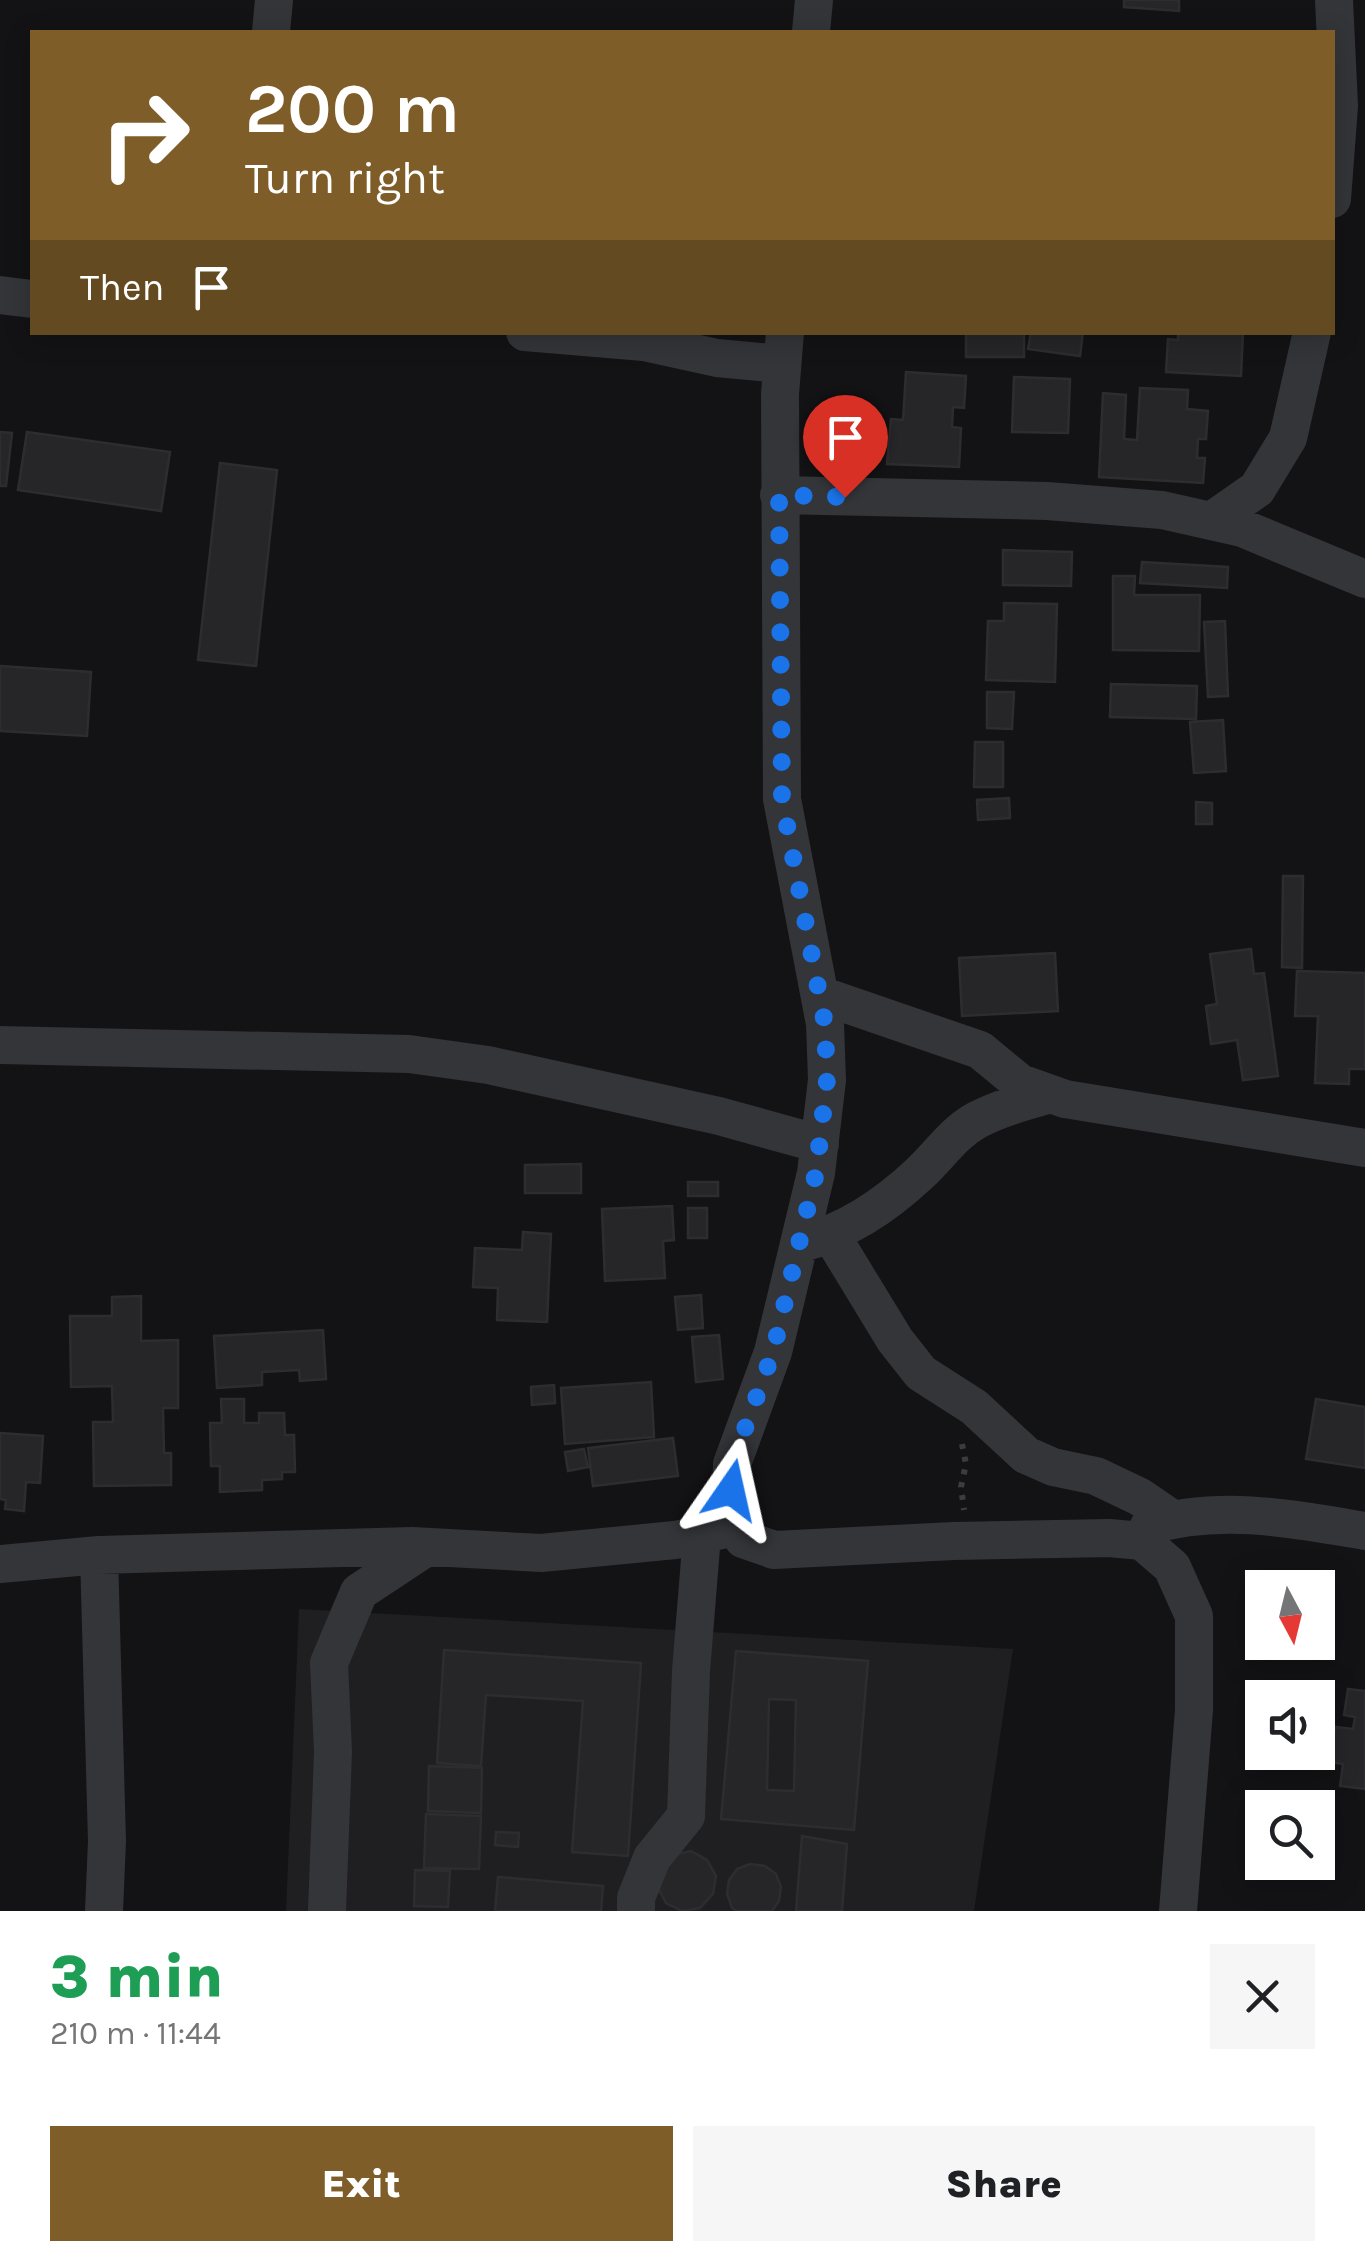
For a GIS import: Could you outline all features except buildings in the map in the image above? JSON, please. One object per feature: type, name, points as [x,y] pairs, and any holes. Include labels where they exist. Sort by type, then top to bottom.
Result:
[{"type":"street","points":[[271,30],[274,0]]},
{"type":"street","points":[[811,30],[814,0]]},
{"type":"street","points":[[1334,0],[1339,106],[1335,159]]},
{"type":"street","points":[[0,296],[30,298]]},
{"type":"street","points":[[561,335],[644,342],[717,358],[784,348],[779,495],[782,799],[825,1024],[827,1080],[815,1240],[732,1464],[730,1516],[719,1531],[691,1670],[686,1816],[652,1858],[636,1898],[636,1911]]},
{"type":"street","points":[[1211,521],[1257,489],[1288,438],[1311,335]]},
{"type":"street","points":[[779,495],[1047,501],[1162,510],[1242,528],[1365,579]]},
{"type":"street","points":[[820,996],[980,1050],[1020,1083],[1065,1100],[1365,1148]]},
{"type":"street","points":[[0,1044],[409,1054],[598,1088],[820,1144]]},
{"type":"street","points":[[815,1240],[848,1228],[920,1174],[952,1138],[974,1121],[1051,1094]]},
{"type":"street","points":[[815,1240],[921,1373],[974,1407],[1026,1454],[1053,1467],[1096,1476],[1140,1497],[1172,1519]]},
{"type":"street","points":[[1109,1538],[1172,1519],[1248,1514],[1365,1531]]},
{"type":"street","points":[[0,1564],[99,1555],[426,1547],[540,1553],[607,1548],[719,1531],[774,1550],[967,1541],[1142,1541],[1172,1567],[1194,1616],[1194,1710],[1178,1911]]},
{"type":"street","points":[[327,1911],[333,1752],[329,1664],[358,1592],[426,1547]]},
{"type":"street","points":[[99,1555],[107,1841],[104,1911]]},
{"type":"path","points":[[961,1440],[966,1464],[961,1487],[967,1541]]},
{"type":"shaded area","points":[[299,1609],[1013,1649],[974,1911],[286,1911]]},
{"type":"route","points":[[731,1490],[732,1464],[773,1352],[816,1173],[827,1080],[825,1024],[782,799],[779,495],[845,497]]}]
